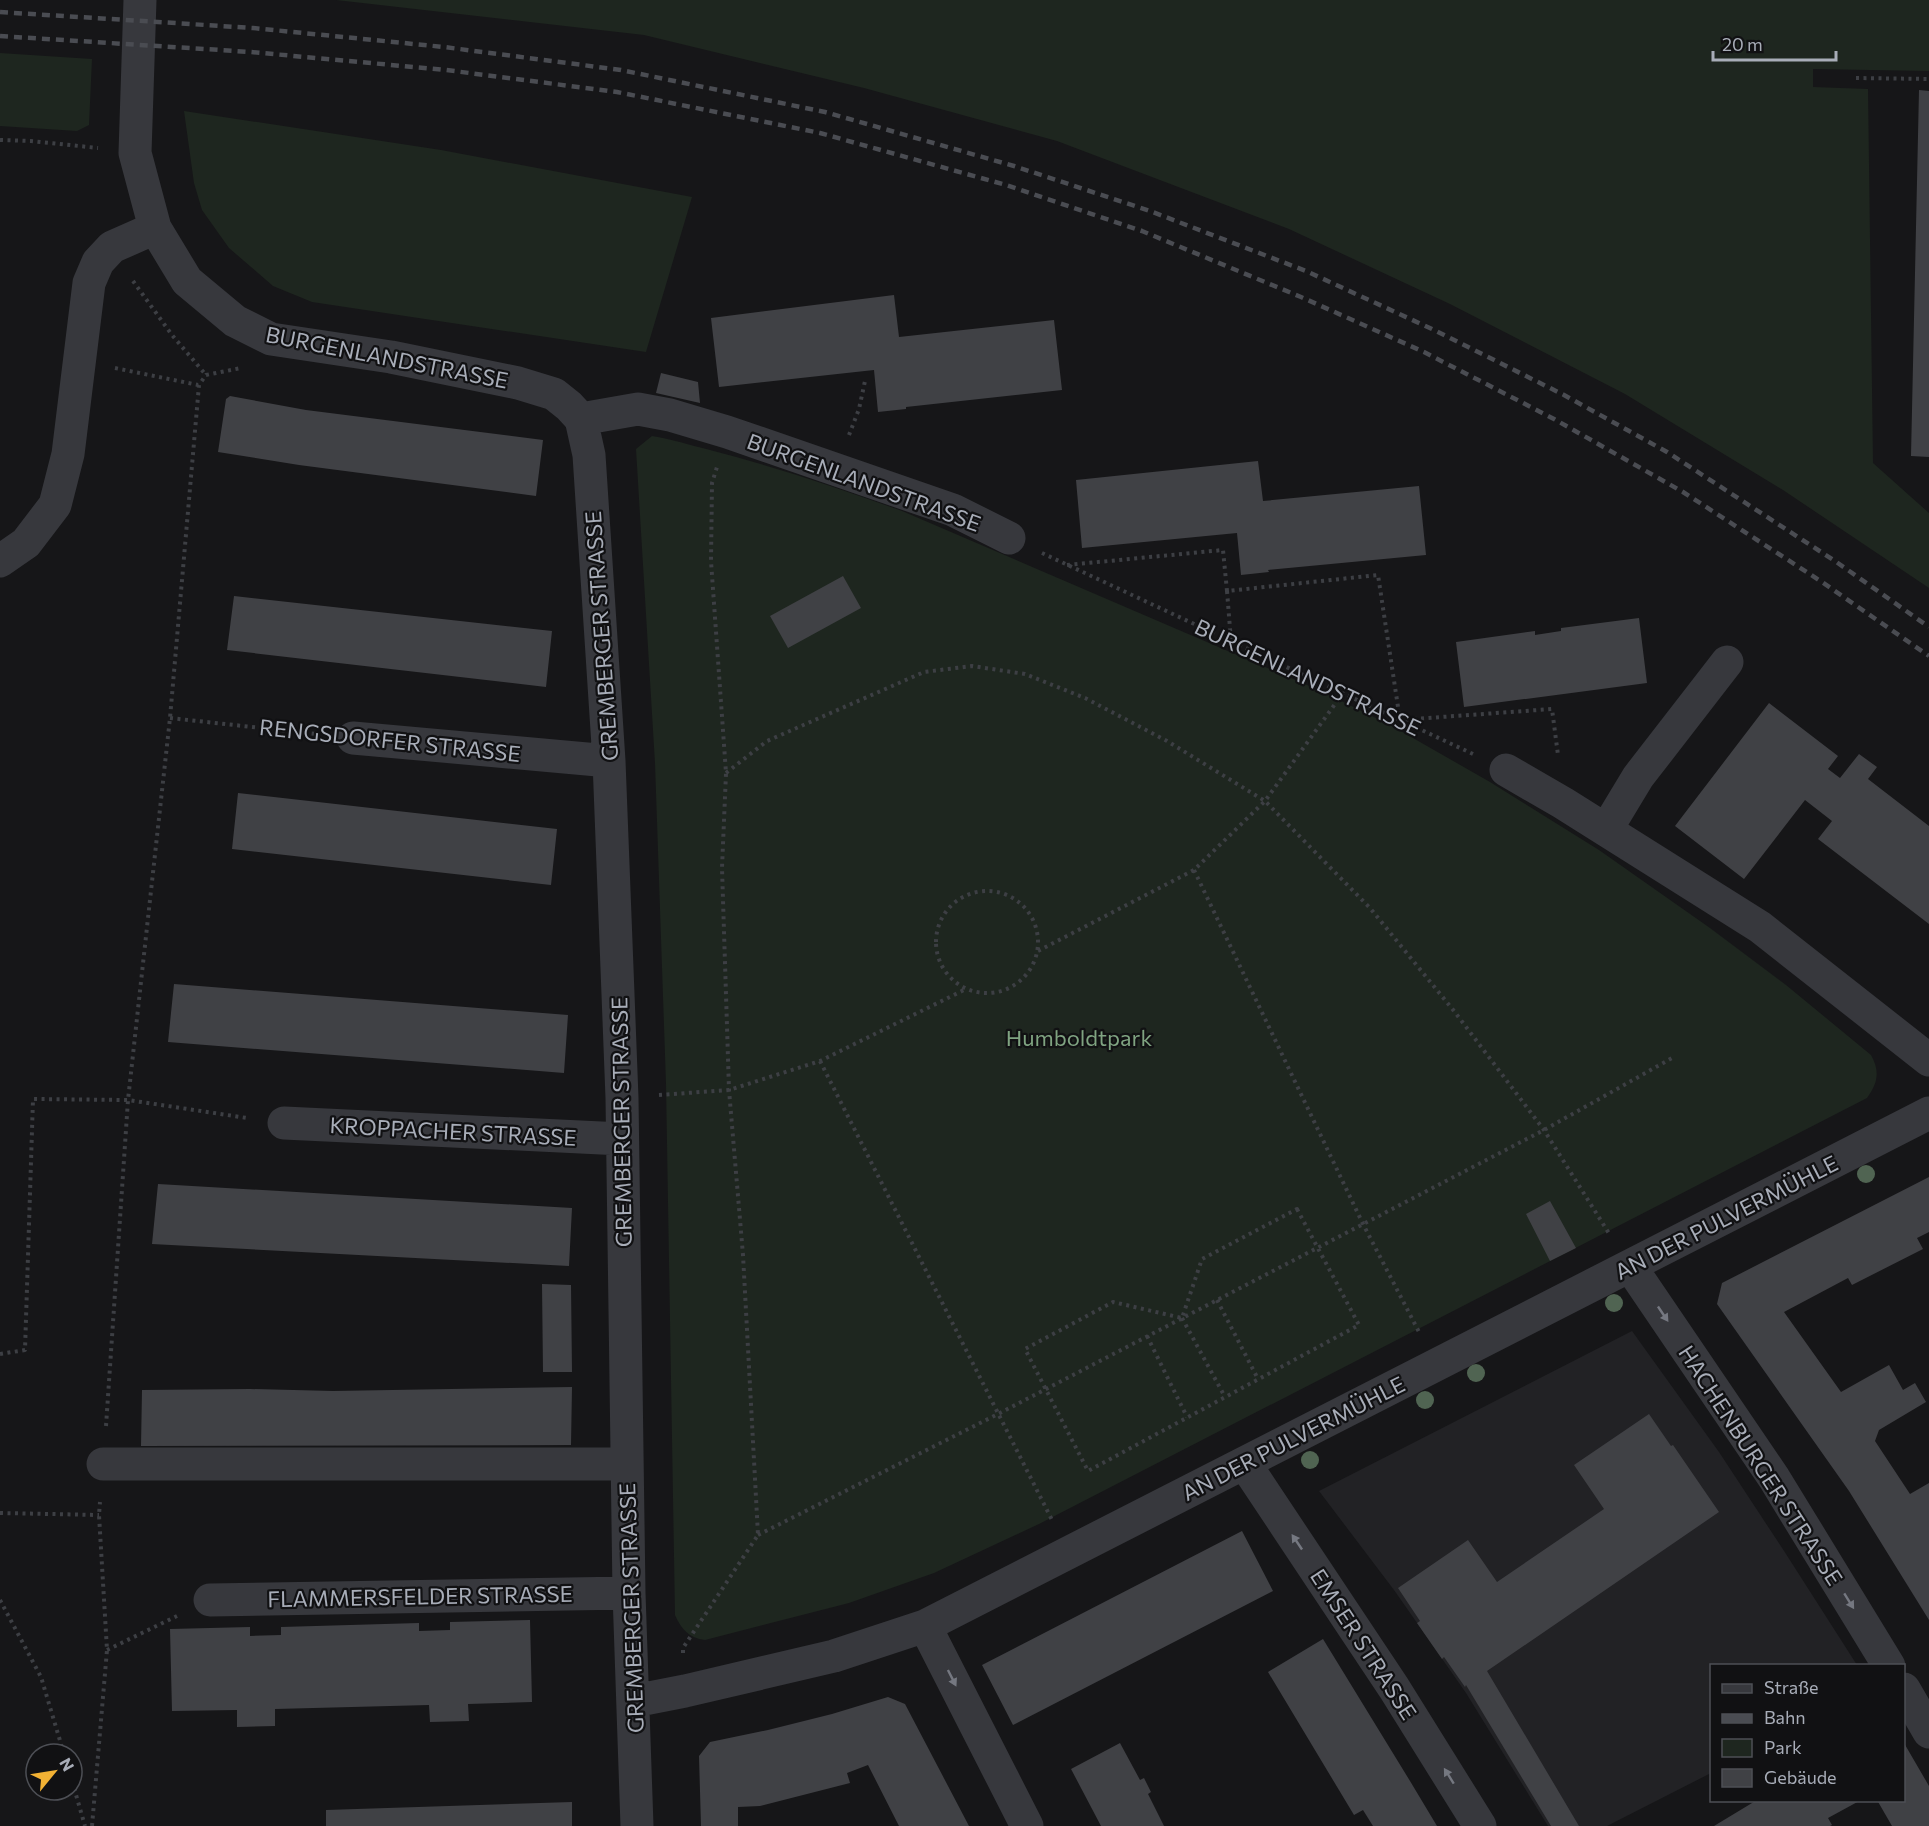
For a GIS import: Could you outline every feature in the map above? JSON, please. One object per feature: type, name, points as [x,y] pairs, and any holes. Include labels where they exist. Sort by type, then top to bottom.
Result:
[{"type":"street","name":"BURGENLANDSTRASSE","points":[[140,0],[135,153],[155,228],[187,280],[235,321],[271,339],[391,357],[518,383],[554,394],[580,419],[638,409],[670,415],[727,432],[953,510],[1009,538]]},
{"type":"street","points":[[0,561],[26,543],[55,505],[68,454],[89,284],[98,262],[112,247],[155,228]]},
{"type":"street","name":"GREMBERGER STRASSE","points":[[580,419],[589,455],[609,761],[622,1098],[629,1593],[637,1826]]},
{"type":"street","points":[[1606,830],[1638,777],[1727,662]]},
{"type":"street","name":"RENGSDORFER STRASSE","points":[[353,738],[609,761]]},
{"type":"street","points":[[1506,770],[1563,803],[1760,927],[1929,1060]]},
{"type":"street","name":"AN DER PULVERMÜHLE","points":[[633,1701],[834,1656],[925,1626],[1929,1113]]},
{"type":"street","name":"KROPPACHER STRASSE","points":[[284,1123],[622,1139]]},
{"type":"street","name":"HACHENBURGER STRASSE","points":[[1630,1266],[1774,1478],[1888,1664]]},
{"type":"street","points":[[103,1464],[627,1464]]},
{"type":"street","name":"EMSER STRASSE","points":[[1245,1464],[1394,1689],[1480,1826]]},
{"type":"street","name":"FLAMMERSFELDER STRASSE","points":[[210,1600],[629,1593]]},
{"type":"street","points":[[925,1626],[1027,1826]]},
{"type":"street","points":[[1905,1695],[1929,1732]]},
{"type":"path","points":[[1856,78],[1929,79]]},
{"type":"path","points":[[0,140],[31,141],[135,153]]},
{"type":"path","points":[[112,247],[139,291],[206,375]]},
{"type":"path","points":[[92,1826],[107,1650],[99,1515],[128,1100],[171,718],[199,385],[206,375],[245,367],[271,339]]},
{"type":"path","points":[[79,360],[199,385]]},
{"type":"path","points":[[836,469],[859,409],[865,381]]},
{"type":"path","points":[[727,432],[712,483],[711,561],[726,773],[722,868],[729,1089],[743,1255],[758,1535]]},
{"type":"path","name":"BURGENLANDSTRASSE","points":[[1009,538],[1506,770]]},
{"type":"path","points":[[1067,565],[1223,550],[1231,641]]},
{"type":"path","points":[[1227,591],[1378,575],[1400,720],[1552,709],[1563,803]]},
{"type":"path","points":[[726,773],[767,741],[924,672],[972,666],[1025,674],[1085,698],[1167,741],[1265,801],[1370,908],[1454,1011],[1544,1130],[1630,1266]]},
{"type":"path","points":[[1038,951],[1194,870],[1265,801],[1343,693]]},
{"type":"path","name":"RENGSDORFER STRASSE","points":[[171,718],[353,738]]},
{"type":"path","points":[[1194,870],[1363,1224],[1436,1365]]},
{"type":"path","points":[[988,890],[1006,894],[1021,903],[1032,916],[1038,933],[1038,951],[1033,966],[1024,978],[1012,987],[996,993],[981,993],[966,989],[952,979],[941,965],[936,948],[937,930],[944,914],[955,901],[971,893],[988,890]]},
{"type":"path","points":[[622,1098],[729,1089],[820,1061],[966,989]]},
{"type":"path","points":[[685,1691],[682,1648],[758,1535],[998,1414],[1544,1130],[1672,1058]]},
{"type":"path","points":[[820,1061],[1069,1553]]},
{"type":"path","points":[[0,1354],[25,1350],[33,1099],[128,1100],[284,1123]]},
{"type":"path","points":[[1182,1318],[1113,1302],[1025,1349],[1088,1471],[1359,1325],[1297,1209],[1202,1259],[1182,1318],[1225,1397]]},
{"type":"path","points":[[1217,1300],[1258,1379]]},
{"type":"path","points":[[1147,1336],[1187,1417]]},
{"type":"path","points":[[0,1513],[99,1515]]},
{"type":"path","points":[[0,1600],[41,1677],[60,1742]]},
{"type":"path","points":[[107,1650],[210,1600]]},
{"type":"path","points":[[79,1802],[86,1826]]},
{"type":"shaded area","points":[[1632,1331],[1719,1452],[1856,1664],[1710,1664],[1710,1774],[1607,1826],[1548,1826],[1466,1693],[1394,1590],[1319,1491]]},
{"type":"green space","points":[[336,0],[1929,0],[1929,71],[1813,69],[1813,87],[1868,89],[1873,463],[1929,513],[1929,588],[1783,490],[1625,394],[1450,304],[1289,229],[1057,141],[864,88],[644,35]]},
{"type":"green space","points":[[0,53],[92,59],[89,125],[77,131],[0,126]]},
{"type":"green space","points":[[184,111],[441,150],[692,197],[646,352],[312,302],[273,286],[229,248],[202,210],[194,183]]},
{"type":"green space","name":"Humboldtpark","points":[[652,436],[783,471],[902,511],[1321,691],[1392,726],[1490,782],[1599,850],[1786,985],[1871,1055],[1877,1072],[1871,1093],[1867,1098],[1039,1524],[934,1573],[849,1603],[705,1640],[690,1635],[680,1625],[675,1615],[666,1084],[655,763],[636,449]]},
{"type":"building","points":[[1919,90],[1929,91],[1929,457],[1911,456]]},
{"type":"building","points":[[894,295],[899,337],[1054,320],[1062,390],[878,412],[874,370],[719,387],[711,318]]},
{"type":"building","points":[[661,373],[698,382],[700,403],[656,393]]},
{"type":"building","points":[[230,396],[306,410],[543,440],[536,496],[218,452],[226,399]]},
{"type":"building","points":[[1258,461],[1263,501],[1419,486],[1426,555],[1268,570],[1269,572],[1241,575],[1237,533],[1082,548],[1076,480]]},
{"type":"building","points":[[843,576],[861,608],[788,648],[770,616]]},
{"type":"building","points":[[234,596],[552,631],[546,687],[227,650]]},
{"type":"building","points":[[1639,618],[1647,683],[1464,707],[1456,642],[1535,631],[1535,635],[1561,631],[1561,628]]},
{"type":"building","points":[[1769,703],[1838,756],[1828,769],[1840,778],[1859,754],[1877,767],[1868,779],[1929,826],[1929,924],[1818,839],[1832,821],[1805,800],[1744,879],[1675,826]]},
{"type":"building","points":[[238,793],[557,829],[551,885],[232,849]]},
{"type":"building","points":[[174,984],[568,1015],[564,1073],[168,1042]]},
{"type":"building","points":[[1929,1177],[1929,1232],[1917,1238],[1923,1249],[1852,1285],[1848,1278],[1784,1312],[1841,1392],[1889,1365],[1903,1390],[1915,1383],[1926,1402],[1879,1430],[1875,1441],[1910,1494],[1929,1483],[1929,1620],[1849,1491],[1717,1304],[1722,1283]]},
{"type":"building","points":[[158,1184],[572,1208],[569,1266],[152,1244]]},
{"type":"building","points":[[1550,1201],[1576,1248],[1550,1261],[1526,1214]]},
{"type":"building","points":[[542,1284],[571,1285],[572,1372],[543,1372]]},
{"type":"building","points":[[572,1387],[571,1445],[141,1446],[142,1390],[333,1391]]},
{"type":"building","points":[[1649,1414],[1719,1512],[1487,1671],[1579,1826],[1551,1826],[1466,1685],[1465,1687],[1444,1657],[1442,1659],[1417,1623],[1420,1621],[1398,1588],[1468,1540],[1497,1582],[1604,1509],[1574,1465]]},
{"type":"building","points":[[1242,1531],[1273,1591],[1013,1725],[982,1665]]},
{"type":"building","points":[[530,1620],[532,1702],[468,1704],[469,1721],[430,1722],[429,1705],[275,1709],[275,1726],[237,1727],[237,1710],[172,1711],[170,1629],[250,1627],[250,1636],[281,1635],[281,1627],[419,1623],[419,1631],[450,1630],[450,1622]]},
{"type":"building","points":[[1323,1639],[1437,1826],[1373,1826],[1363,1810],[1354,1815],[1268,1672]]},
{"type":"building","points":[[888,1697],[905,1704],[969,1826],[899,1826],[868,1765],[847,1773],[850,1783],[760,1806],[738,1807],[738,1826],[701,1826],[699,1756],[710,1742],[832,1714]]},
{"type":"building","points":[[1120,1743],[1140,1780],[1144,1778],[1151,1792],[1148,1794],[1164,1826],[1101,1826],[1071,1769]]},
{"type":"building","points":[[1905,1745],[1929,1786],[1929,1826],[1892,1826],[1878,1802],[1905,1802]]},
{"type":"building","points":[[572,1802],[572,1826],[326,1826],[326,1810]]},
{"type":"building","points":[[1754,1802],[1857,1802],[1828,1818],[1832,1825],[1830,1826],[1714,1826]]},
{"type":"railway","points":[[0,12],[253,28],[444,47],[621,70],[825,112],[1014,166],[1150,211],[1306,271],[1432,329],[1564,395],[1667,452],[1835,561],[1929,627]]},
{"type":"railway","points":[[0,36],[251,52],[446,70],[617,92],[820,133],[1006,185],[1142,231],[1301,297],[1424,352],[1554,419],[1683,492],[1822,582],[1929,656]]}]
